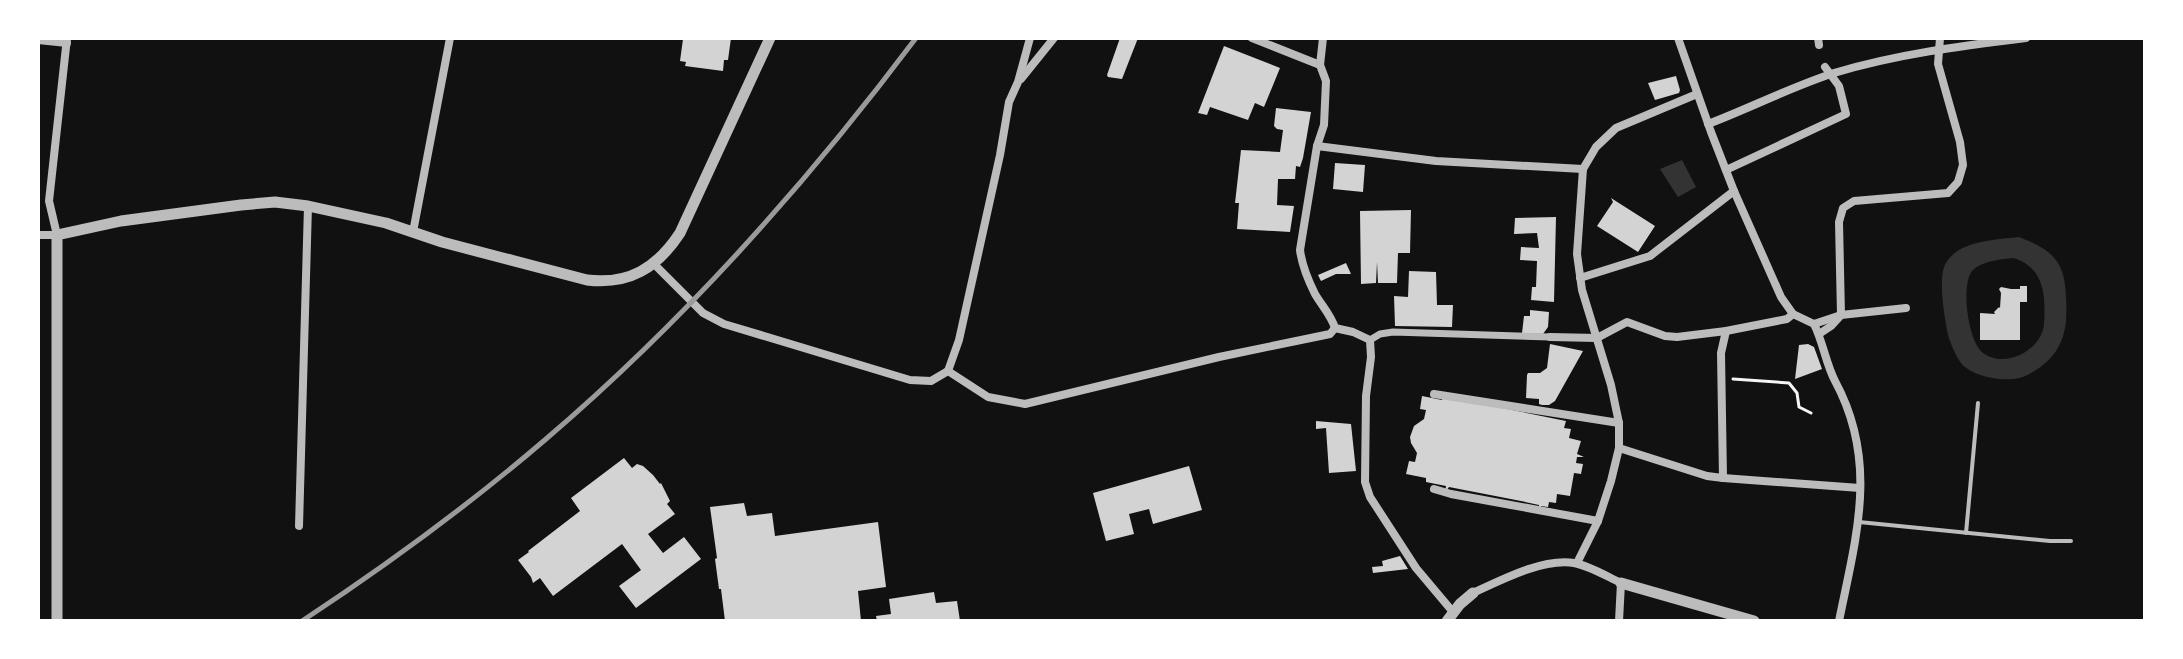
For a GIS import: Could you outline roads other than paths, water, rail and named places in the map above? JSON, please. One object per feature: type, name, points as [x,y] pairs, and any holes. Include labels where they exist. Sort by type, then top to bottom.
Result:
[{"type":"street","points":[[413,232],[450,38]]},
{"type":"street","points":[[38,235],[57,235],[121,221],[275,202],[386,223],[442,242],[587,280],[620,280],[654,264],[680,233],[770,38]]},
{"type":"street","points":[[654,264],[703,313],[724,324],[910,380],[931,381],[948,371],[959,340],[1009,102],[1030,38]]},
{"type":"street","points":[[1018,82],[1054,38]]},
{"type":"street","points":[[1252,38],[1320,65]]},
{"type":"street","points":[[1323,38],[1320,65],[1326,81],[1324,125],[1317,146],[1300,250],[1316,296],[1331,316],[1335,328]]},
{"type":"street","points":[[1678,38],[1734,191],[1781,297],[1793,314],[1814,324],[1855,430],[1860,450],[1859,522],[1839,621]]},
{"type":"street","points":[[1841,315],[1839,222],[1843,208],[1854,201],[1948,193],[1958,182],[1963,165],[1960,142],[1938,64],[1940,38]]},
{"type":"street","points":[[1708,124],[1828,70],[1938,49],[2026,38]]},
{"type":"street","points":[[38,40],[67,41],[49,201],[57,235],[57,621]]},
{"type":"street","points":[[1726,170],[1843,117],[1846,114],[1839,86],[1828,70]]},
{"type":"street","points":[[1577,563],[1598,521],[1619,448],[1619,423],[1611,385],[1580,278],[1577,254],[1583,169],[1596,147],[1616,128],[1697,94]]},
{"type":"street","points":[[1317,146],[1436,161],[1583,169]]},
{"type":"street","points":[[1580,278],[1659,251],[1734,191]]},
{"type":"street","points":[[299,526],[308,206]]},
{"type":"street","points":[[1814,324],[1841,315],[1906,308]]},
{"type":"street","points":[[1370,340],[1393,332],[1597,338],[1627,322],[1665,336],[1677,337],[1787,319],[1793,314]]},
{"type":"street","points":[[1819,334],[1841,315]]},
{"type":"street","points":[[948,371],[988,397],[1025,404],[1330,334],[1335,328]]},
{"type":"street","points":[[1335,328],[1370,340]]},
{"type":"street","points":[[1723,478],[1721,353],[1726,331]]},
{"type":"street","points":[[1370,340],[1365,482],[1370,497],[1450,617],[1473,593],[1555,562],[1577,563],[1621,583],[1754,621]]},
{"type":"street","points":[[1434,394],[1619,423]]},
{"type":"street","points":[[1619,448],[1707,476],[1860,488]]},
{"type":"street","points":[[1434,489],[1598,521]]},
{"type":"street","points":[[1619,621],[1621,583]]},
{"type":"lane","points":[[1966,533],[1978,403]]},
{"type":"lane","points":[[1859,522],[2071,541]]},
{"type":"railway","points":[[302,621],[457,511],[546,439],[647,347],[742,249],[832,145],[916,38]]}]
